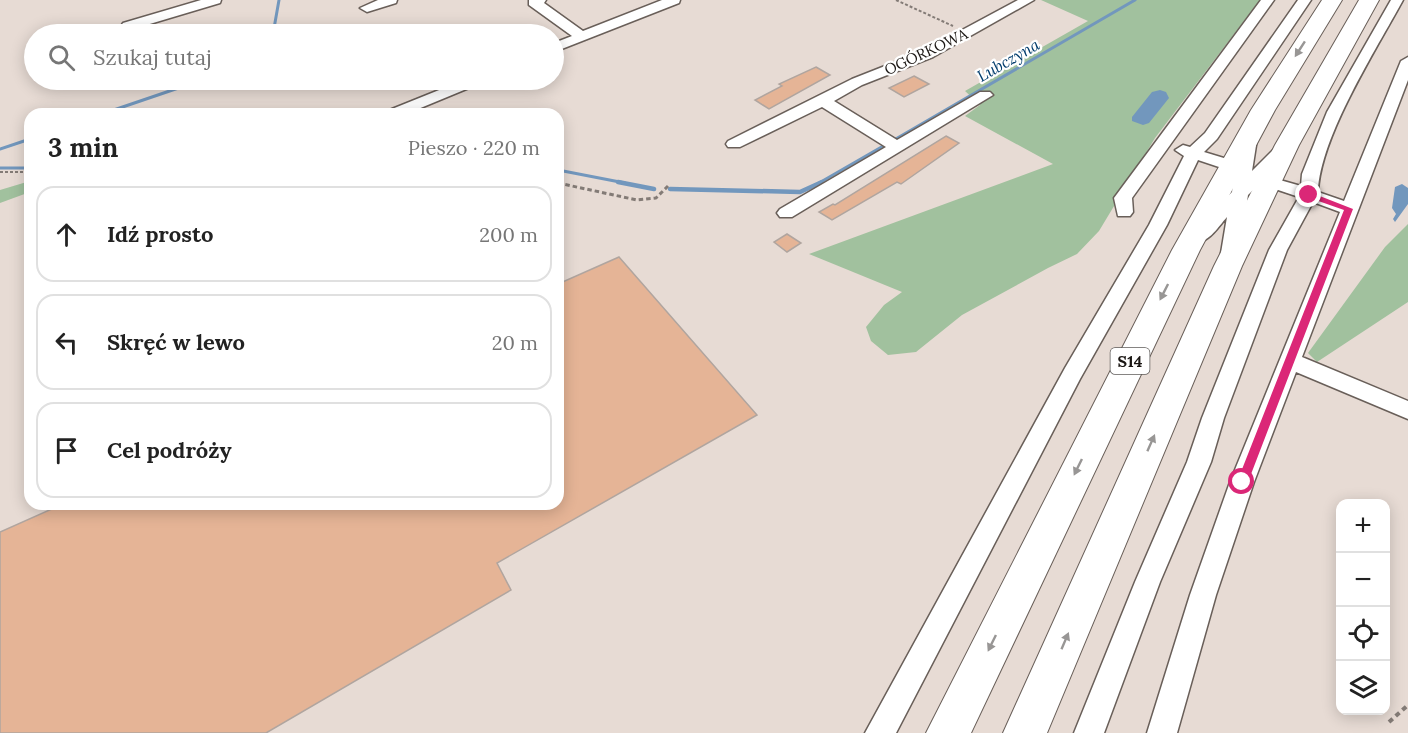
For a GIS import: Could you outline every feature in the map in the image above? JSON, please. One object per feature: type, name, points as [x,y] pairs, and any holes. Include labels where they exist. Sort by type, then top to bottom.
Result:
[{"type":"highway","name":"S14","points":[[948,733],[1186,250],[1235,180],[1250,133],[1332,0]]},
{"type":"highway","points":[[1025,733],[1228,266],[1287,145],[1369,0]]},
{"type":"street","points":[[135,24],[215,0]]},
{"type":"street","points":[[366,8],[391,0]]},
{"type":"street","points":[[540,0],[534,2],[581,36]]},
{"type":"street","points":[[564,44],[674,0]]},
{"type":"street","name":"OGÓRKOWA","points":[[734,144],[824,101],[857,82],[928,54],[1028,0]]},
{"type":"street","points":[[1124,212],[1123,198],[1269,0]]},
{"type":"street","points":[[880,733],[1072,374],[1158,225],[1193,153],[1212,136],[1305,0]]},
{"type":"street","points":[[1089,733],[1148,581],[1190,488],[1209,437],[1213,418],[1278,250],[1309,195],[1310,174],[1335,112],[1397,0]]},
{"type":"street","points":[[1162,733],[1203,595],[1242,482],[1408,61]]},
{"type":"street","points":[[407,108],[451,90]]},
{"type":"street","points":[[786,213],[985,95]]},
{"type":"street","points":[[824,101],[897,147]]},
{"type":"street","points":[[1163,142],[1193,153],[1235,180]]},
{"type":"street","points":[[1235,180],[1287,145]]},
{"type":"street","points":[[1228,266],[1235,180]]},
{"type":"street","points":[[1269,181],[1348,209]]},
{"type":"street","points":[[1290,360],[1408,410]]},
{"type":"path","points":[[896,0],[952,26],[973,30]]},
{"type":"path","points":[[0,172],[24,172]]},
{"type":"path","points":[[564,184],[637,200],[656,198],[668,186]]},
{"type":"path","points":[[1389,722],[1408,705]]},
{"type":"green space","points":[[1041,0],[1260,0],[1155,138],[1099,231],[1077,254],[962,315],[916,352],[888,355],[871,341],[866,327],[884,305],[902,292],[809,254],[1053,164],[965,116],[980,105],[965,91],[1088,21]]},
{"type":"green space","points":[[24,183],[24,194],[0,203],[0,190]]},
{"type":"green space","points":[[1408,224],[1408,302],[1317,362],[1308,353],[1385,247]]},
{"type":"water","points":[[1160,90],[1166,92],[1169,98],[1149,123],[1143,125],[1132,121],[1132,117],[1152,92]]},
{"type":"water","points":[[1402,184],[1408,188],[1408,204],[1395,222],[1393,219],[1396,214],[1392,208],[1395,187]]},
{"type":"building","points":[[816,67],[830,75],[769,109],[755,100],[782,86],[779,84]]},
{"type":"building","points":[[914,76],[929,84],[904,97],[889,88]]},
{"type":"building","points":[[946,136],[959,143],[901,184],[897,182],[832,220],[819,212],[835,205]]},
{"type":"building","points":[[787,234],[801,243],[787,252],[774,242]]},
{"type":"building","points":[[619,257],[757,415],[497,563],[511,590],[266,733],[0,733],[0,532],[50,510],[564,510],[564,281]]},
{"type":"waterway","points":[[275,24],[279,0]]},
{"type":"waterway","name":"Lubczyna","points":[[894,140],[1135,0]]},
{"type":"waterway","points":[[120,108],[173,90]]},
{"type":"waterway","points":[[0,149],[24,141]]},
{"type":"waterway","name":"Lubczyna","points":[[819,183],[885,145]]},
{"type":"waterway","name":"Lubczyna","points":[[0,168],[24,168]]},
{"type":"waterway","name":"Lubczyna","points":[[564,171],[625,183]]},
{"type":"waterway","name":"Lubczyna","points":[[618,182],[654,189]]},
{"type":"waterway","name":"Lubczyna","points":[[670,189],[800,192],[822,182]]},
{"type":"route","points":[[1242,482],[1348,209],[1309,195]]}]
